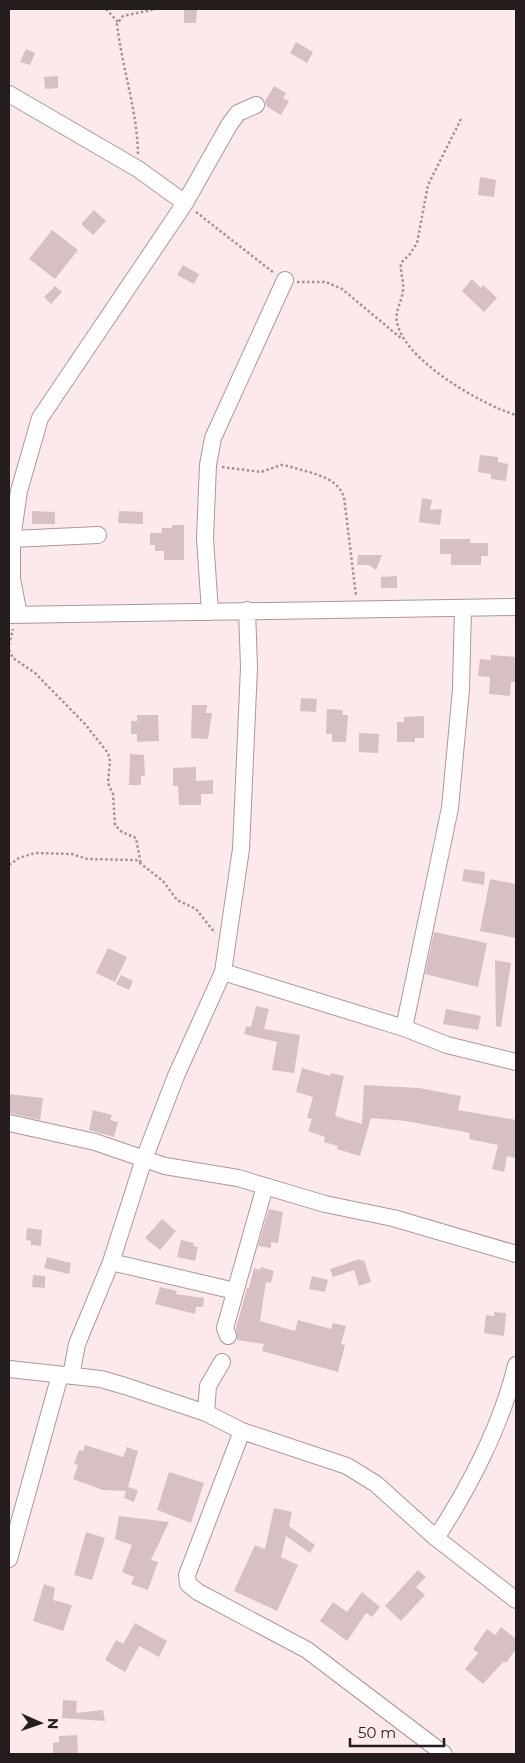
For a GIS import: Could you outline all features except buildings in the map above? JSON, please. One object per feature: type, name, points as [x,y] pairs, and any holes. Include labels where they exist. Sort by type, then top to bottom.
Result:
[{"type":"street","points":[[9,94],[138,169],[185,203]]},
{"type":"street","points":[[256,105],[238,113],[229,125],[185,203],[40,418],[18,491],[12,539],[14,615],[358,608],[516,607]]},
{"type":"street","points":[[210,612],[205,538],[208,465],[213,438],[285,280]]},
{"type":"street","points":[[12,539],[98,535]]},
{"type":"street","points":[[404,1028],[450,808],[461,689],[463,608]]},
{"type":"street","points":[[9,1558],[65,1376],[111,1262],[144,1159],[176,1076],[223,972],[241,839],[249,667],[247,610]]},
{"type":"street","points":[[223,972],[404,1028],[447,1044],[516,1062]]},
{"type":"street","points":[[9,1123],[95,1142],[127,1151],[165,1166],[238,1178],[324,1204],[393,1218],[516,1254]]},
{"type":"street","points":[[228,1336],[225,1328],[265,1186]]},
{"type":"street","points":[[111,1262],[235,1291]]},
{"type":"street","points":[[206,1413],[208,1386],[222,1362]]},
{"type":"street","points":[[436,1538],[456,1508],[474,1471],[498,1418],[516,1365]]},
{"type":"street","points":[[9,1369],[101,1379],[206,1413],[242,1431],[347,1466],[376,1484],[436,1538],[516,1600]]},
{"type":"street","points":[[242,1431],[187,1575],[188,1584],[198,1592],[307,1650],[444,1754]]},
{"type":"path","points":[[106,9],[118,22],[120,52],[128,78],[137,135],[138,169]]},
{"type":"path","points":[[118,22],[123,16],[156,9]]},
{"type":"path","points":[[461,119],[428,185],[417,243],[401,263],[403,290],[397,308],[398,327],[403,339],[414,355],[480,401],[516,415]]},
{"type":"path","points":[[208,465],[261,472],[281,466],[288,466],[332,480],[340,488],[344,497],[358,608]]},
{"type":"path","points":[[9,650],[13,658],[35,673],[108,752],[110,761],[108,778],[113,794],[113,818],[118,830],[136,838],[141,865]]},
{"type":"path","points":[[9,865],[19,858],[35,853],[72,854],[87,859],[129,859],[163,880],[177,900],[192,906],[200,912],[213,930],[226,954]]}]
